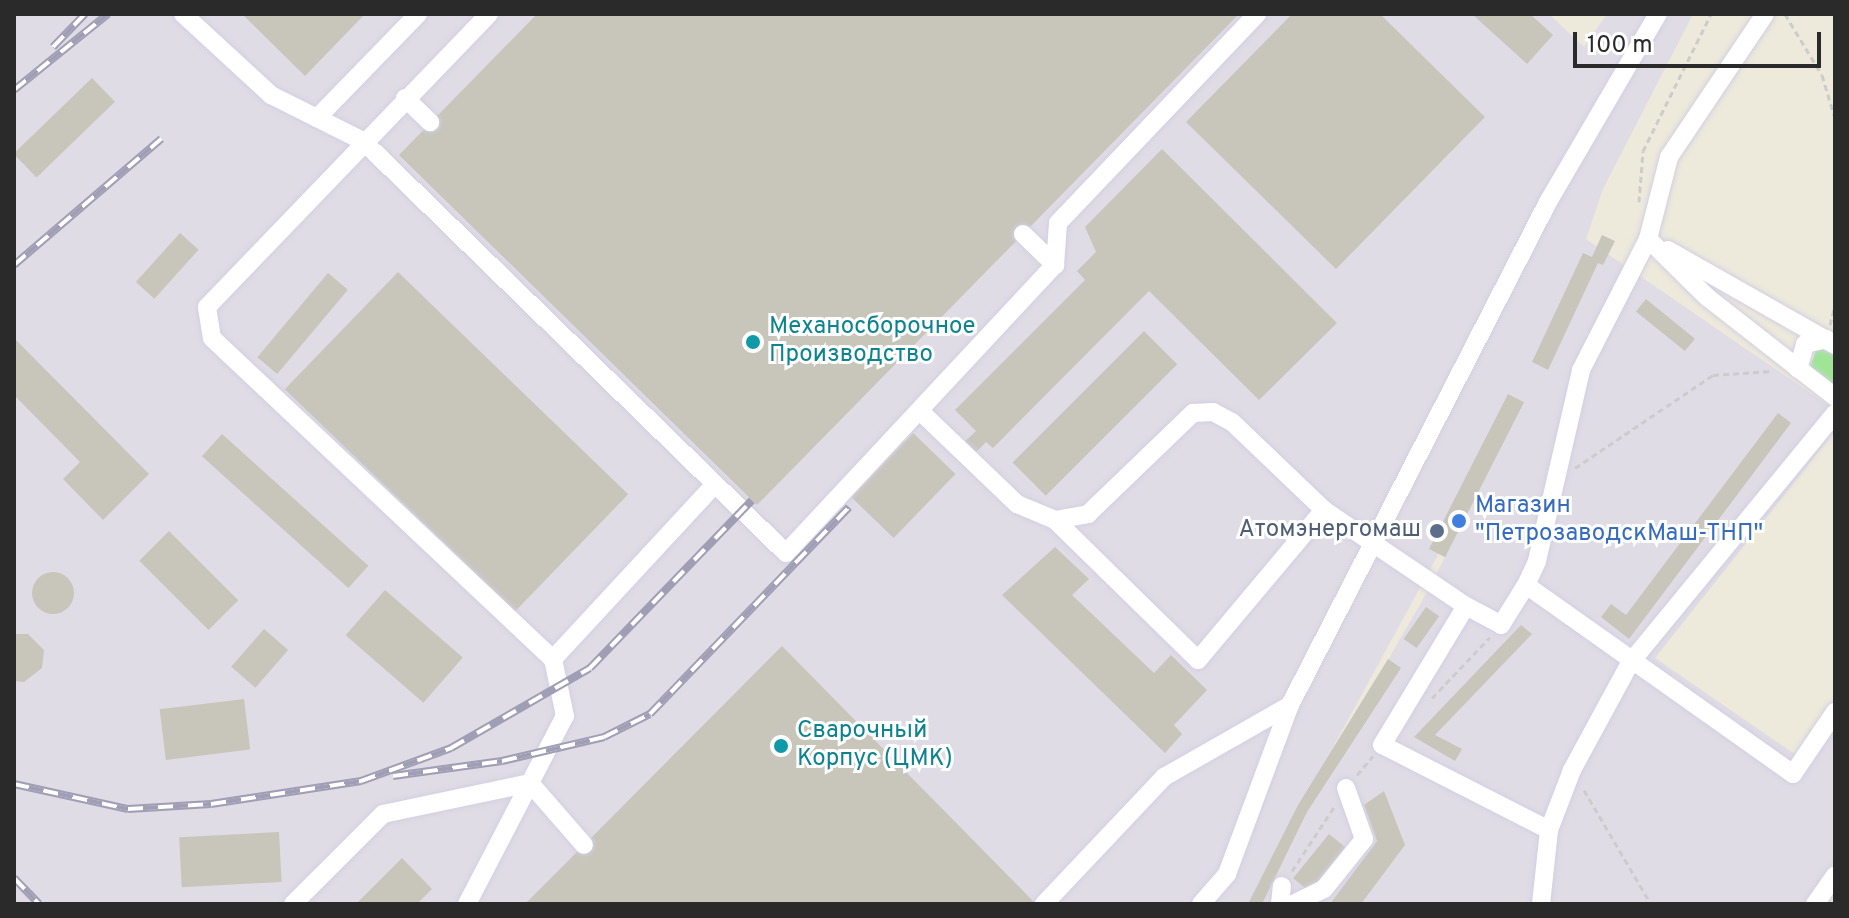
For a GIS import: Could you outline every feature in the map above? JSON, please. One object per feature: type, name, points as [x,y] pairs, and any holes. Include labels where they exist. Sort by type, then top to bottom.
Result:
[{"type":"street","points":[[183,14],[271,95],[363,141],[696,456],[715,484],[786,553],[922,413],[1055,265],[1058,223],[1257,14]]},
{"type":"street","points":[[317,118],[418,14]]},
{"type":"street","points":[[467,904],[565,716],[553,659],[212,338],[207,307],[363,141],[489,14]]},
{"type":"street","points":[[1201,904],[1227,874],[1290,705],[1548,202],[1658,14]]},
{"type":"street","points":[[1055,520],[1088,514],[1193,413],[1213,412],[1232,422],[1324,510],[1466,606],[1501,625],[1537,561],[1552,483],[1581,370],[1648,239],[1669,157],[1765,14]]},
{"type":"street","points":[[405,98],[430,122]]},
{"type":"street","points":[[1023,234],[1055,265]]},
{"type":"street","points":[[1648,239],[1830,342]]},
{"type":"street","points":[[1648,239],[1707,297],[1835,397]]},
{"type":"street","points":[[1798,369],[1805,344],[1830,342]]},
{"type":"street","points":[[922,413],[1017,504],[1055,520],[1198,660],[1324,510]]},
{"type":"street","points":[[1541,904],[1549,830],[1572,770],[1630,663],[1835,413]]},
{"type":"street","points":[[553,659],[715,484]]},
{"type":"street","points":[[1526,585],[1630,663],[1793,774],[1828,737],[1835,712]]},
{"type":"street","points":[[1466,606],[1382,745],[1549,830]]},
{"type":"street","points":[[1044,904],[1164,777],[1290,705]]},
{"type":"street","points":[[530,783],[584,845]]},
{"type":"street","points":[[293,904],[383,814],[530,783]]},
{"type":"street","points":[[1293,904],[1324,889],[1364,839],[1346,788]]},
{"type":"street","points":[[1815,904],[1835,875]]},
{"type":"path","points":[[1641,210],[1643,151],[1711,14]]},
{"type":"path","points":[[1785,14],[1822,75],[1835,118]]},
{"type":"path","points":[[1552,483],[1713,375],[1798,369]]},
{"type":"path","points":[[1572,770],[1651,904]]},
{"type":"shaded area","points":[[14,14],[1549,14],[1584,47],[1607,14],[1693,14],[1603,189],[1586,239],[1835,410],[1835,431],[1655,658],[1796,755],[1835,700],[1835,861],[1803,904],[14,904]],"holes":[[[1518,408],[1430,587],[1254,893]]]},
{"type":"green space","points":[[1817,347],[1835,355],[1835,385],[1810,367]]},
{"type":"building","points":[[242,14],[365,14],[305,76]]},
{"type":"building","name":"Механосборочное Производство","points":[[537,14],[1239,14],[757,505],[399,155]]},
{"type":"building","points":[[1292,14],[1380,14],[1485,117],[1336,269],[1186,122]]},
{"type":"building","points":[[1472,14],[1530,14],[1553,35],[1527,64]]},
{"type":"building","points":[[92,78],[115,102],[37,177],[14,153]]},
{"type":"building","points":[[1162,149],[1337,323],[1259,400],[1149,291],[993,448],[986,442],[974,454],[963,443],[976,431],[955,410],[1085,280],[1077,271],[1096,252],[1085,227]]},
{"type":"building","points":[[180,233],[199,250],[154,299],[136,282]]},
{"type":"building","points":[[1602,235],[1615,241],[1603,265],[1598,263],[1548,370],[1532,362],[1583,253],[1592,257]]},
{"type":"building","points":[[398,272],[628,494],[515,612],[285,389]]},
{"type":"building","points":[[328,273],[348,290],[277,374],[257,357]]},
{"type":"building","points":[[1646,299],[1695,339],[1685,351],[1636,311]]},
{"type":"building","points":[[1144,331],[1177,364],[1046,496],[1012,463]]},
{"type":"building","points":[[14,338],[149,474],[103,520],[63,479],[80,462],[14,395]]},
{"type":"building","points":[[1508,394],[1524,402],[1445,557],[1429,549]]},
{"type":"building","points":[[1778,413],[1791,423],[1629,639],[1601,617],[1611,604],[1626,615]]},
{"type":"building","points":[[913,433],[955,474],[894,538],[851,497]]},
{"type":"building","points":[[222,434],[368,566],[348,588],[202,456]]},
{"type":"building","points":[[169,531],[238,600],[209,630],[139,561]]},
{"type":"building","points":[[1055,547],[1089,579],[1072,595],[1154,673],[1171,655],[1207,690],[1174,725],[1182,734],[1165,753],[1002,595]]},
{"type":"building","points":[[53,572],[68,578],[74,593],[68,608],[53,614],[38,608],[32,593],[38,578]]},
{"type":"building","points":[[385,590],[463,658],[423,703],[346,635]]},
{"type":"building","points":[[1426,607],[1439,616],[1417,648],[1404,639]]},
{"type":"building","points":[[1521,625],[1532,634],[1435,735],[1462,749],[1455,761],[1414,737]]},
{"type":"building","points":[[264,629],[288,650],[255,688],[231,667]]},
{"type":"building","points":[[14,634],[28,634],[44,650],[42,668],[24,682],[14,681]]},
{"type":"building","name":"Сварочный Корпус (ЦМК)","points":[[782,646],[1036,904],[525,904],[584,845]]},
{"type":"building","points":[[1388,659],[1401,668],[1307,812],[1262,904],[1248,904],[1298,805]]},
{"type":"building","points":[[244,699],[250,750],[166,760],[160,709]]},
{"type":"building","points":[[1384,791],[1405,845],[1361,904],[1330,904],[1377,841],[1364,805]]},
{"type":"building","points":[[279,832],[282,882],[182,887],[179,837]]},
{"type":"building","points":[[1329,834],[1345,847],[1309,892],[1293,878]]},
{"type":"building","points":[[402,858],[432,889],[417,904],[356,904]]},
{"type":"railway","points":[[53,47],[85,14]]},
{"type":"railway","points":[[14,90],[108,14]]},
{"type":"railway","points":[[14,265],[161,139]]},
{"type":"railway","points":[[14,784],[128,809],[211,804],[361,781],[451,748],[590,668],[752,500]]},
{"type":"railway","points":[[393,776],[502,761],[604,737],[650,714],[849,507]]},
{"type":"railway","points":[[14,878],[39,904]]},
{"type":"place","name":"Механосборочное Производство","points":[[753,342]]},
{"type":"place","name":"Магазин \"ПетрозаводскМаш-ТНП\"","points":[[1459,521]]},
{"type":"place","name":"Атомэнергомаш","points":[[1437,531]]},
{"type":"place","name":"Сварочный Корпус (ЦМК)","points":[[781,746]]}]
